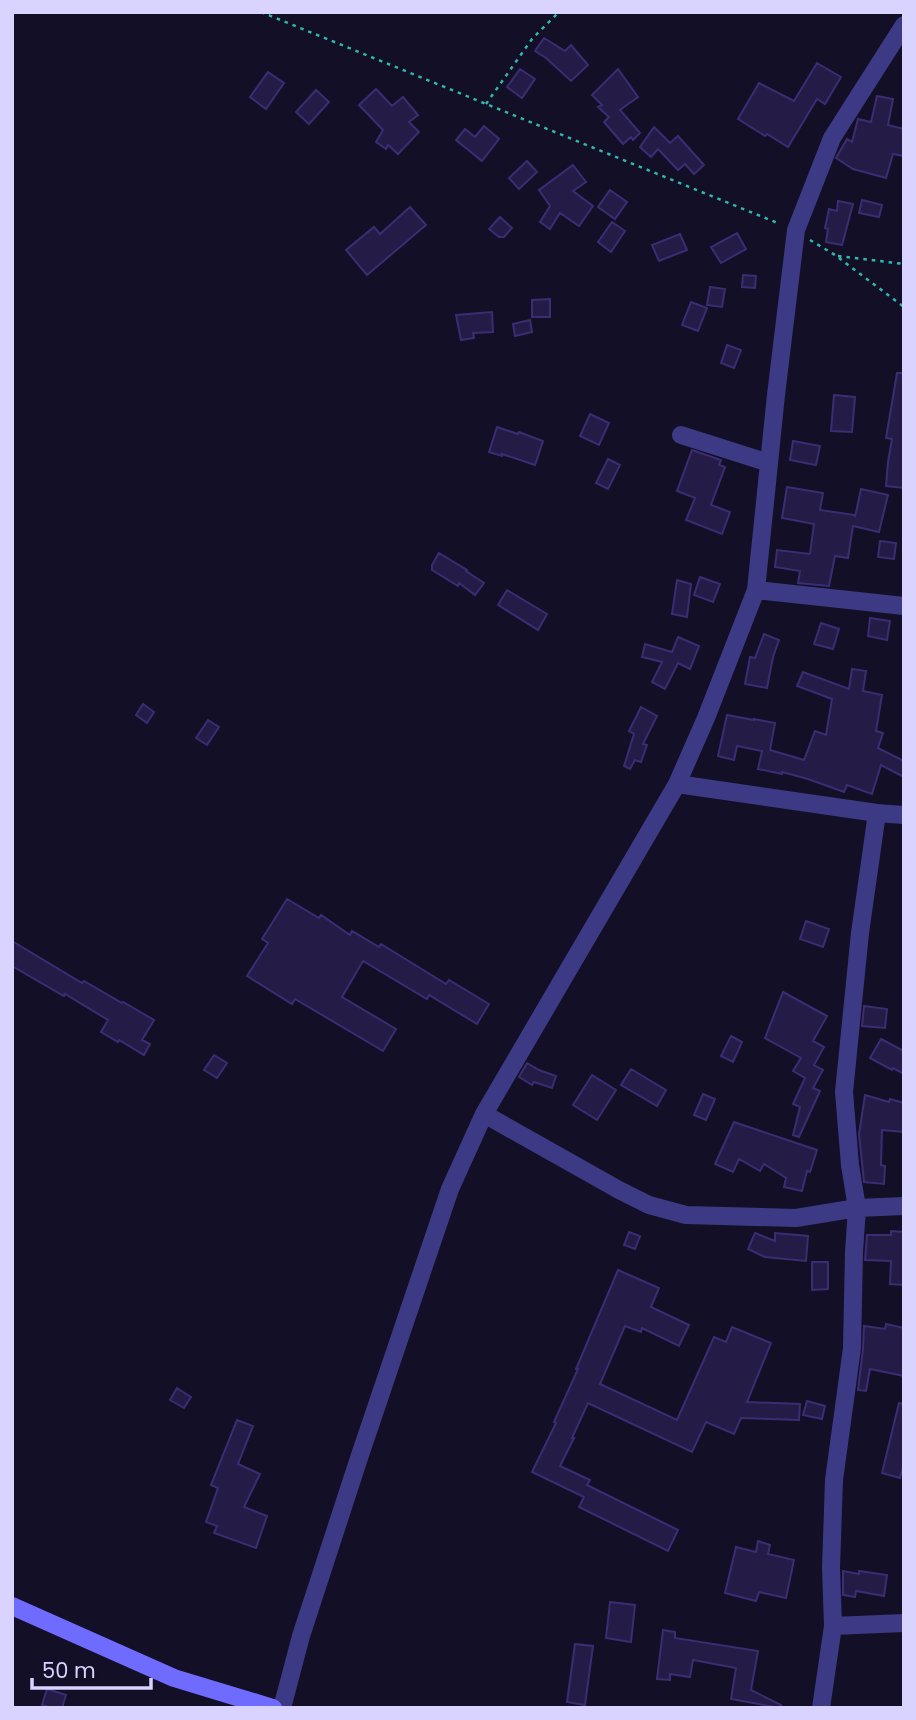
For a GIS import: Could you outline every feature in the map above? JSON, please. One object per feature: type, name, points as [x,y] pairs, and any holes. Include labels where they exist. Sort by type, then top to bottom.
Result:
[{"type":"main road","points":[[12,1606],[174,1678],[272,1708]]},
{"type":"street","points":[[282,1708],[301,1636],[342,1509],[450,1189],[485,1114],[677,784],[757,590],[796,230],[832,138],[904,25]]},
{"type":"street","points":[[681,435],[769,463]]},
{"type":"street","points":[[757,590],[904,606]]},
{"type":"street","points":[[677,784],[904,815]]},
{"type":"street","points":[[821,1708],[833,1626],[831,1568],[835,1480],[852,1348],[857,1208],[850,1165],[844,1092],[860,933],[877,813]]},
{"type":"street","points":[[485,1114],[619,1190],[649,1205],[686,1215],[796,1218],[857,1208],[904,1206]]},
{"type":"street","points":[[833,1626],[904,1623]]},
{"type":"path","points":[[261,12],[796,230],[835,255],[904,307]]},
{"type":"path","points":[[486,104],[532,39],[559,12]]},
{"type":"path","points":[[835,255],[904,264]]},
{"type":"building","points":[[544,38],[565,51],[571,45],[588,65],[571,81],[535,51]]},
{"type":"building","points":[[817,63],[841,77],[825,104],[817,99],[788,147],[738,119],[759,83],[794,101]]},
{"type":"building","points":[[520,69],[535,79],[522,98],[507,87]]},
{"type":"building","points":[[618,69],[638,97],[620,110],[640,133],[623,144],[604,122],[609,117],[598,107],[602,105],[592,95]]},
{"type":"building","points":[[268,72],[284,83],[266,109],[250,97]]},
{"type":"building","points":[[376,89],[392,106],[403,97],[418,115],[409,122],[419,132],[398,154],[388,145],[386,149],[376,142],[383,130],[359,105]]},
{"type":"building","points":[[316,90],[329,102],[309,124],[296,112]]},
{"type":"building","points":[[877,96],[893,99],[888,125],[904,129],[904,156],[893,154],[886,178],[853,169],[836,158],[847,139],[852,142],[858,119],[871,122]]},
{"type":"building","points":[[484,126],[499,139],[482,161],[456,140],[465,129],[475,137]]},
{"type":"building","points":[[654,127],[670,143],[678,136],[704,165],[694,174],[685,164],[678,170],[658,149],[651,157],[640,147]]},
{"type":"building","points":[[527,161],[537,172],[519,189],[509,178]]},
{"type":"building","points":[[573,165],[586,182],[573,191],[593,206],[579,226],[560,213],[550,229],[540,222],[550,206],[539,190]]},
{"type":"building","points":[[610,190],[627,202],[615,219],[598,207]]},
{"type":"building","points":[[862,200],[882,205],[879,217],[859,213]]},
{"type":"building","points":[[838,201],[853,204],[842,245],[826,242],[828,229],[825,228],[829,209],[837,211]]},
{"type":"building","points":[[410,207],[426,225],[367,275],[346,250],[374,227],[380,234]]},
{"type":"building","points":[[500,217],[512,228],[504,237],[499,237],[489,229]]},
{"type":"building","points":[[612,222],[625,231],[611,252],[598,242]]},
{"type":"building","points":[[737,233],[746,249],[721,263],[711,247]]},
{"type":"building","points":[[680,234],[687,250],[659,261],[652,245]]},
{"type":"building","points":[[743,275],[756,276],[755,288],[742,287]]},
{"type":"building","points":[[710,287],[725,289],[722,307],[707,305]]},
{"type":"building","points":[[550,299],[550,317],[532,317],[532,300]]},
{"type":"building","points":[[691,302],[707,308],[698,331],[682,325]]},
{"type":"building","points":[[492,312],[493,332],[473,333],[474,338],[461,340],[456,315]]},
{"type":"building","points":[[530,320],[532,332],[515,336],[513,324]]},
{"type":"building","points":[[727,345],[741,350],[734,368],[721,363]]},
{"type":"building","points":[[897,373],[904,373],[904,488],[886,486],[892,439],[886,438]]},
{"type":"building","points":[[834,395],[855,397],[852,432],[831,431]]},
{"type":"building","points":[[590,414],[609,423],[599,445],[580,436]]},
{"type":"building","points":[[497,427],[543,441],[535,465],[489,452]]},
{"type":"building","points":[[793,441],[820,446],[816,465],[790,460]]},
{"type":"building","points":[[692,450],[721,460],[719,465],[725,467],[711,505],[730,512],[722,534],[686,520],[695,498],[677,491]]},
{"type":"building","points":[[608,459],[620,465],[608,489],[596,483]]},
{"type":"building","points":[[787,487],[823,493],[820,510],[855,517],[861,489],[888,495],[879,532],[853,526],[848,558],[835,556],[829,586],[798,583],[800,571],[775,567],[777,550],[810,554],[814,524],[782,518]]},
{"type":"building","points":[[880,541],[896,543],[894,559],[878,557]]},
{"type":"building","points":[[439,553],[484,583],[475,595],[459,583],[458,586],[432,570]]},
{"type":"building","points":[[700,577],[720,584],[713,602],[694,595]]},
{"type":"building","points":[[677,580],[691,584],[687,617],[672,614]]},
{"type":"building","points":[[507,590],[547,614],[538,630],[498,605]]},
{"type":"building","points":[[870,618],[890,621],[887,640],[868,636]]},
{"type":"building","points":[[821,623],[839,629],[833,649],[814,644]]},
{"type":"building","points":[[764,634],[779,640],[767,688],[745,684],[750,657],[755,658]]},
{"type":"building","points":[[678,637],[699,646],[690,669],[678,663],[665,689],[652,682],[662,662],[642,657],[645,644],[672,652]]},
{"type":"building","points":[[852,669],[866,671],[863,691],[882,695],[876,731],[883,733],[878,748],[904,761],[904,777],[881,765],[872,794],[847,785],[844,792],[782,772],[758,769],[762,751],[737,746],[734,760],[718,756],[727,715],[775,723],[770,750],[804,760],[815,731],[826,735],[832,699],[797,686],[803,672],[849,689]]},
{"type":"building","points":[[143,704],[154,712],[147,723],[136,715]]},
{"type":"building","points":[[641,707],[657,716],[643,744],[647,745],[641,762],[635,760],[630,769],[624,766],[634,734],[629,731]]},
{"type":"building","points":[[208,720],[219,727],[207,745],[196,738]]},
{"type":"building","points":[[287,899],[319,918],[321,915],[350,935],[352,931],[379,947],[381,944],[446,984],[449,980],[489,1004],[477,1024],[429,995],[427,999],[363,961],[342,997],[396,1029],[383,1051],[295,999],[292,1004],[247,976],[268,943],[262,939]]},
{"type":"building","points":[[806,921],[829,929],[823,947],[800,939]]},
{"type":"building","points":[[12,941],[82,983],[84,981],[154,1020],[142,1040],[150,1044],[144,1055],[101,1032],[108,1020],[12,966]]},
{"type":"building","points":[[783,992],[827,1016],[813,1041],[824,1047],[814,1065],[823,1070],[813,1088],[820,1091],[799,1137],[793,1135],[800,1107],[793,1104],[805,1078],[793,1071],[801,1058],[765,1038]]},
{"type":"building","points":[[864,1006],[887,1009],[885,1028],[862,1026]]},
{"type":"building","points":[[731,1036],[742,1042],[733,1062],[721,1056]]},
{"type":"building","points":[[881,1039],[904,1051],[904,1074],[870,1058]]},
{"type":"building","points":[[214,1055],[227,1063],[217,1078],[204,1070]]},
{"type":"building","points":[[527,1063],[556,1076],[552,1088],[534,1082],[532,1085],[519,1077]]},
{"type":"building","points":[[631,1069],[666,1090],[657,1106],[621,1085]]},
{"type":"building","points":[[592,1075],[616,1090],[597,1120],[573,1105]]},
{"type":"building","points":[[703,1094],[715,1099],[706,1120],[694,1115]]},
{"type":"building","points":[[865,1095],[904,1103],[904,1132],[882,1130],[881,1165],[885,1166],[884,1184],[864,1182],[859,1134]]},
{"type":"building","points":[[734,1122],[817,1150],[810,1172],[807,1171],[802,1191],[784,1187],[786,1178],[764,1164],[760,1171],[739,1159],[733,1172],[715,1164]]},
{"type":"building","points":[[891,1231],[904,1232],[904,1285],[890,1284],[891,1261],[865,1260],[867,1235],[891,1235]]},
{"type":"building","points":[[629,1232],[640,1236],[635,1249],[624,1245]]},
{"type":"building","points":[[755,1233],[775,1241],[775,1233],[808,1236],[806,1261],[765,1257],[748,1249]]},
{"type":"building","points":[[812,1262],[828,1262],[828,1289],[812,1290]]},
{"type":"building","points":[[618,1270],[659,1288],[651,1307],[689,1325],[679,1346],[642,1328],[641,1332],[625,1326],[600,1384],[677,1420],[714,1337],[726,1342],[732,1327],[771,1343],[747,1402],[800,1404],[799,1420],[741,1418],[734,1434],[706,1422],[692,1452],[588,1403],[560,1466],[590,1480],[587,1485],[678,1530],[668,1551],[579,1507],[584,1497],[532,1472],[556,1423],[554,1422]]},
{"type":"building","points":[[886,1324],[904,1328],[904,1376],[870,1369],[866,1391],[858,1390],[864,1326],[885,1329]]},
{"type":"building","points":[[177,1388],[191,1397],[184,1408],[170,1400]]},
{"type":"building","points":[[807,1401],[825,1406],[822,1419],[803,1415]]},
{"type":"building","points":[[899,1403],[904,1404],[904,1463],[900,1478],[882,1473]]},
{"type":"building","points":[[237,1420],[253,1426],[238,1464],[260,1474],[244,1507],[267,1516],[256,1548],[214,1533],[217,1526],[206,1522],[218,1488],[211,1485]]},
{"type":"building","points":[[758,1541],[770,1545],[768,1554],[794,1560],[786,1598],[759,1592],[756,1601],[725,1593],[736,1547],[756,1552]]},
{"type":"building","points":[[843,1571],[887,1575],[884,1596],[856,1591],[855,1597],[843,1595]]},
{"type":"building","points":[[610,1602],[635,1605],[631,1642],[606,1638]]},
{"type":"building","points":[[663,1630],[675,1632],[675,1638],[758,1651],[751,1690],[781,1705],[780,1708],[731,1699],[736,1668],[693,1660],[690,1677],[670,1674],[670,1680],[657,1679]]},
{"type":"building","points":[[575,1644],[593,1646],[585,1705],[567,1702]]},
{"type":"building","points":[[47,1689],[66,1695],[62,1708],[42,1705]]}]
